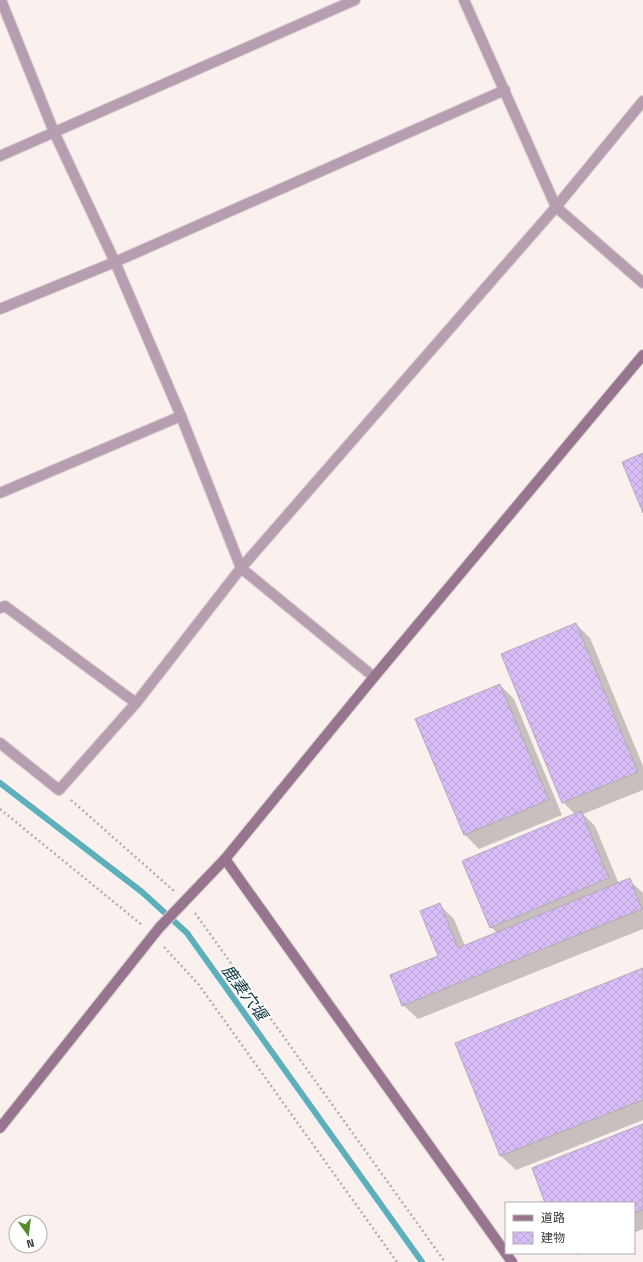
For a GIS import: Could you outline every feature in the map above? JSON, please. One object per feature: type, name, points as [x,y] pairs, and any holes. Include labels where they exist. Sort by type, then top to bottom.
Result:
[{"type":"street","points":[[1,0],[54,132],[115,262],[181,416],[241,568],[374,677]]},
{"type":"street","points":[[0,156],[355,0]]},
{"type":"street","points":[[464,0],[556,207],[643,283]]},
{"type":"street","points":[[0,309],[115,262],[505,90]]},
{"type":"street","points":[[0,743],[59,790],[136,703],[241,568],[556,207],[643,101]]},
{"type":"street","points":[[0,1128],[156,931],[225,859],[374,677],[643,355]]},
{"type":"street","points":[[0,493],[181,416]]},
{"type":"street","points":[[0,608],[5,606],[136,703]]},
{"type":"street","points":[[225,859],[505,1252]]},
{"type":"path","points":[[59,790],[185,901],[445,1262]]},
{"type":"path","points":[[0,809],[156,931],[200,985],[397,1262]]},
{"type":"building","points":[[643,453],[643,513],[622,462]]},
{"type":"building","points":[[576,623],[638,772],[562,803],[501,654]]},
{"type":"building","points":[[500,684],[549,800],[464,835],[415,719]]},
{"type":"building","points":[[581,811],[609,878],[490,928],[462,861]]},
{"type":"building","points":[[630,878],[642,909],[402,1006],[390,975],[438,956],[420,911],[440,903],[458,948]]},
{"type":"building","points":[[643,968],[643,1100],[500,1156],[455,1043]]},
{"type":"building","points":[[643,1124],[643,1210],[635,1213],[635,1202],[545,1202],[532,1168]]},
{"type":"waterway","name":"鹿妻穴堰","points":[[0,783],[142,892],[187,933],[422,1262]]}]
